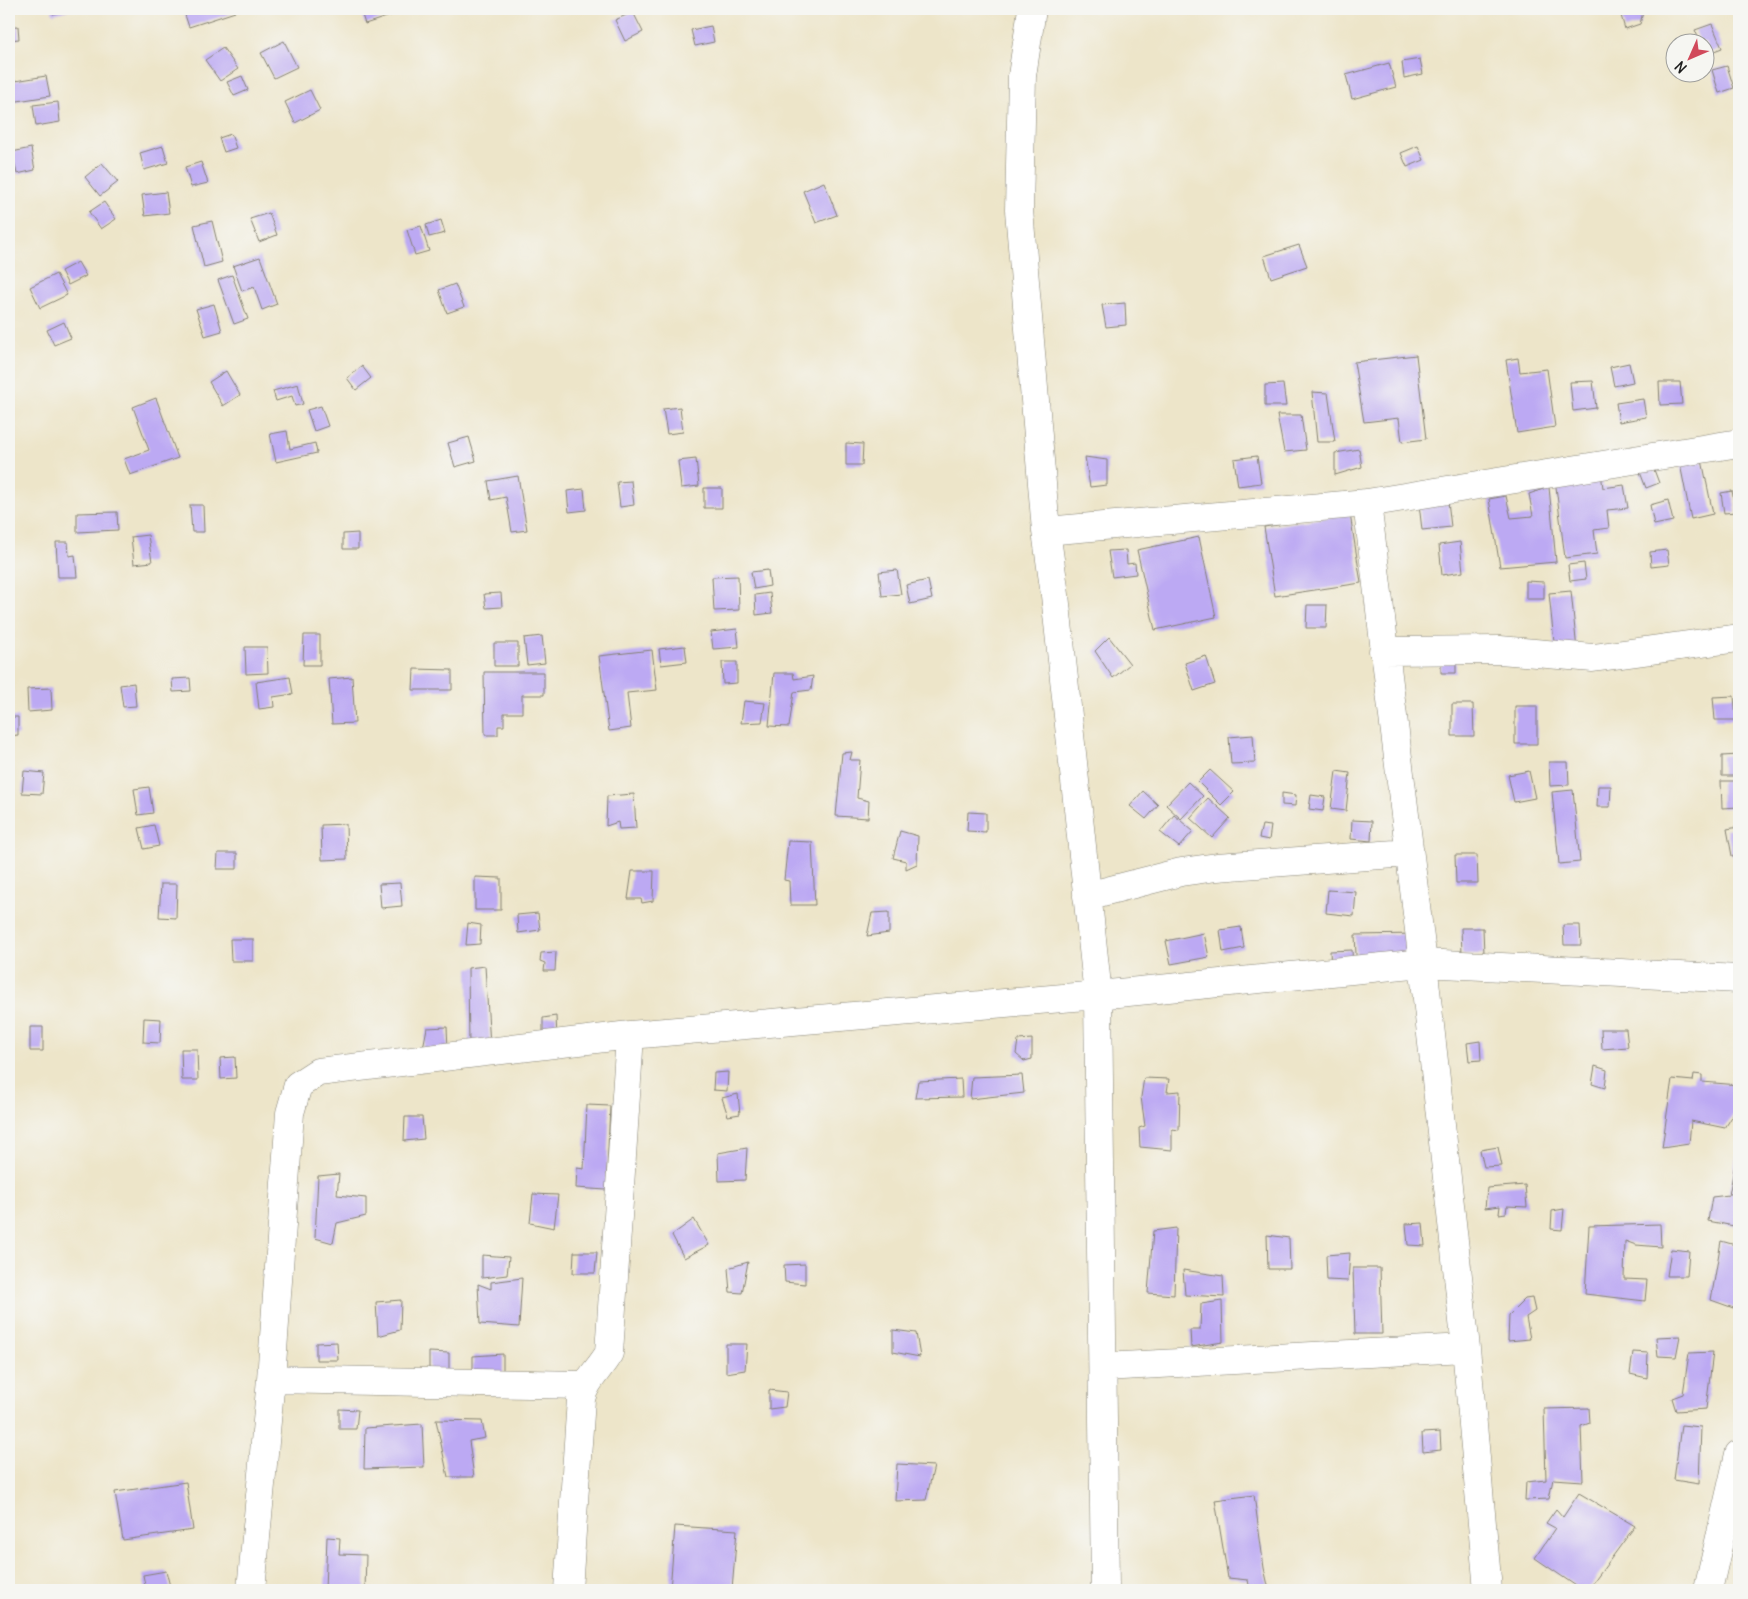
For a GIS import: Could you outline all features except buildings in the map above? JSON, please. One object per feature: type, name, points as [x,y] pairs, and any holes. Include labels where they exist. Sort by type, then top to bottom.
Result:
[{"type":"street","points":[[1032,9],[1022,76],[1019,210],[1046,531],[1055,595],[1098,995],[1104,1590]]},
{"type":"street","points":[[1046,531],[1367,503],[1739,444]]},
{"type":"street","points":[[1367,503],[1383,651],[1423,963],[1466,1348],[1488,1590]]},
{"type":"street","points":[[1383,651],[1500,650],[1593,658],[1739,638]]},
{"type":"street","points":[[1086,896],[1181,872],[1217,867],[1409,853]]},
{"type":"street","points":[[251,1590],[271,1379],[290,1113],[298,1085],[318,1072],[630,1035],[1098,995],[1423,963],[1739,979]]},
{"type":"street","points":[[568,1590],[581,1399],[584,1385],[601,1367],[609,1353],[630,1035]]},
{"type":"street","points":[[1103,1367],[1466,1348]]},
{"type":"street","points":[[271,1379],[584,1385]]},
{"type":"street","points":[[1708,1590],[1739,1454]]}]
